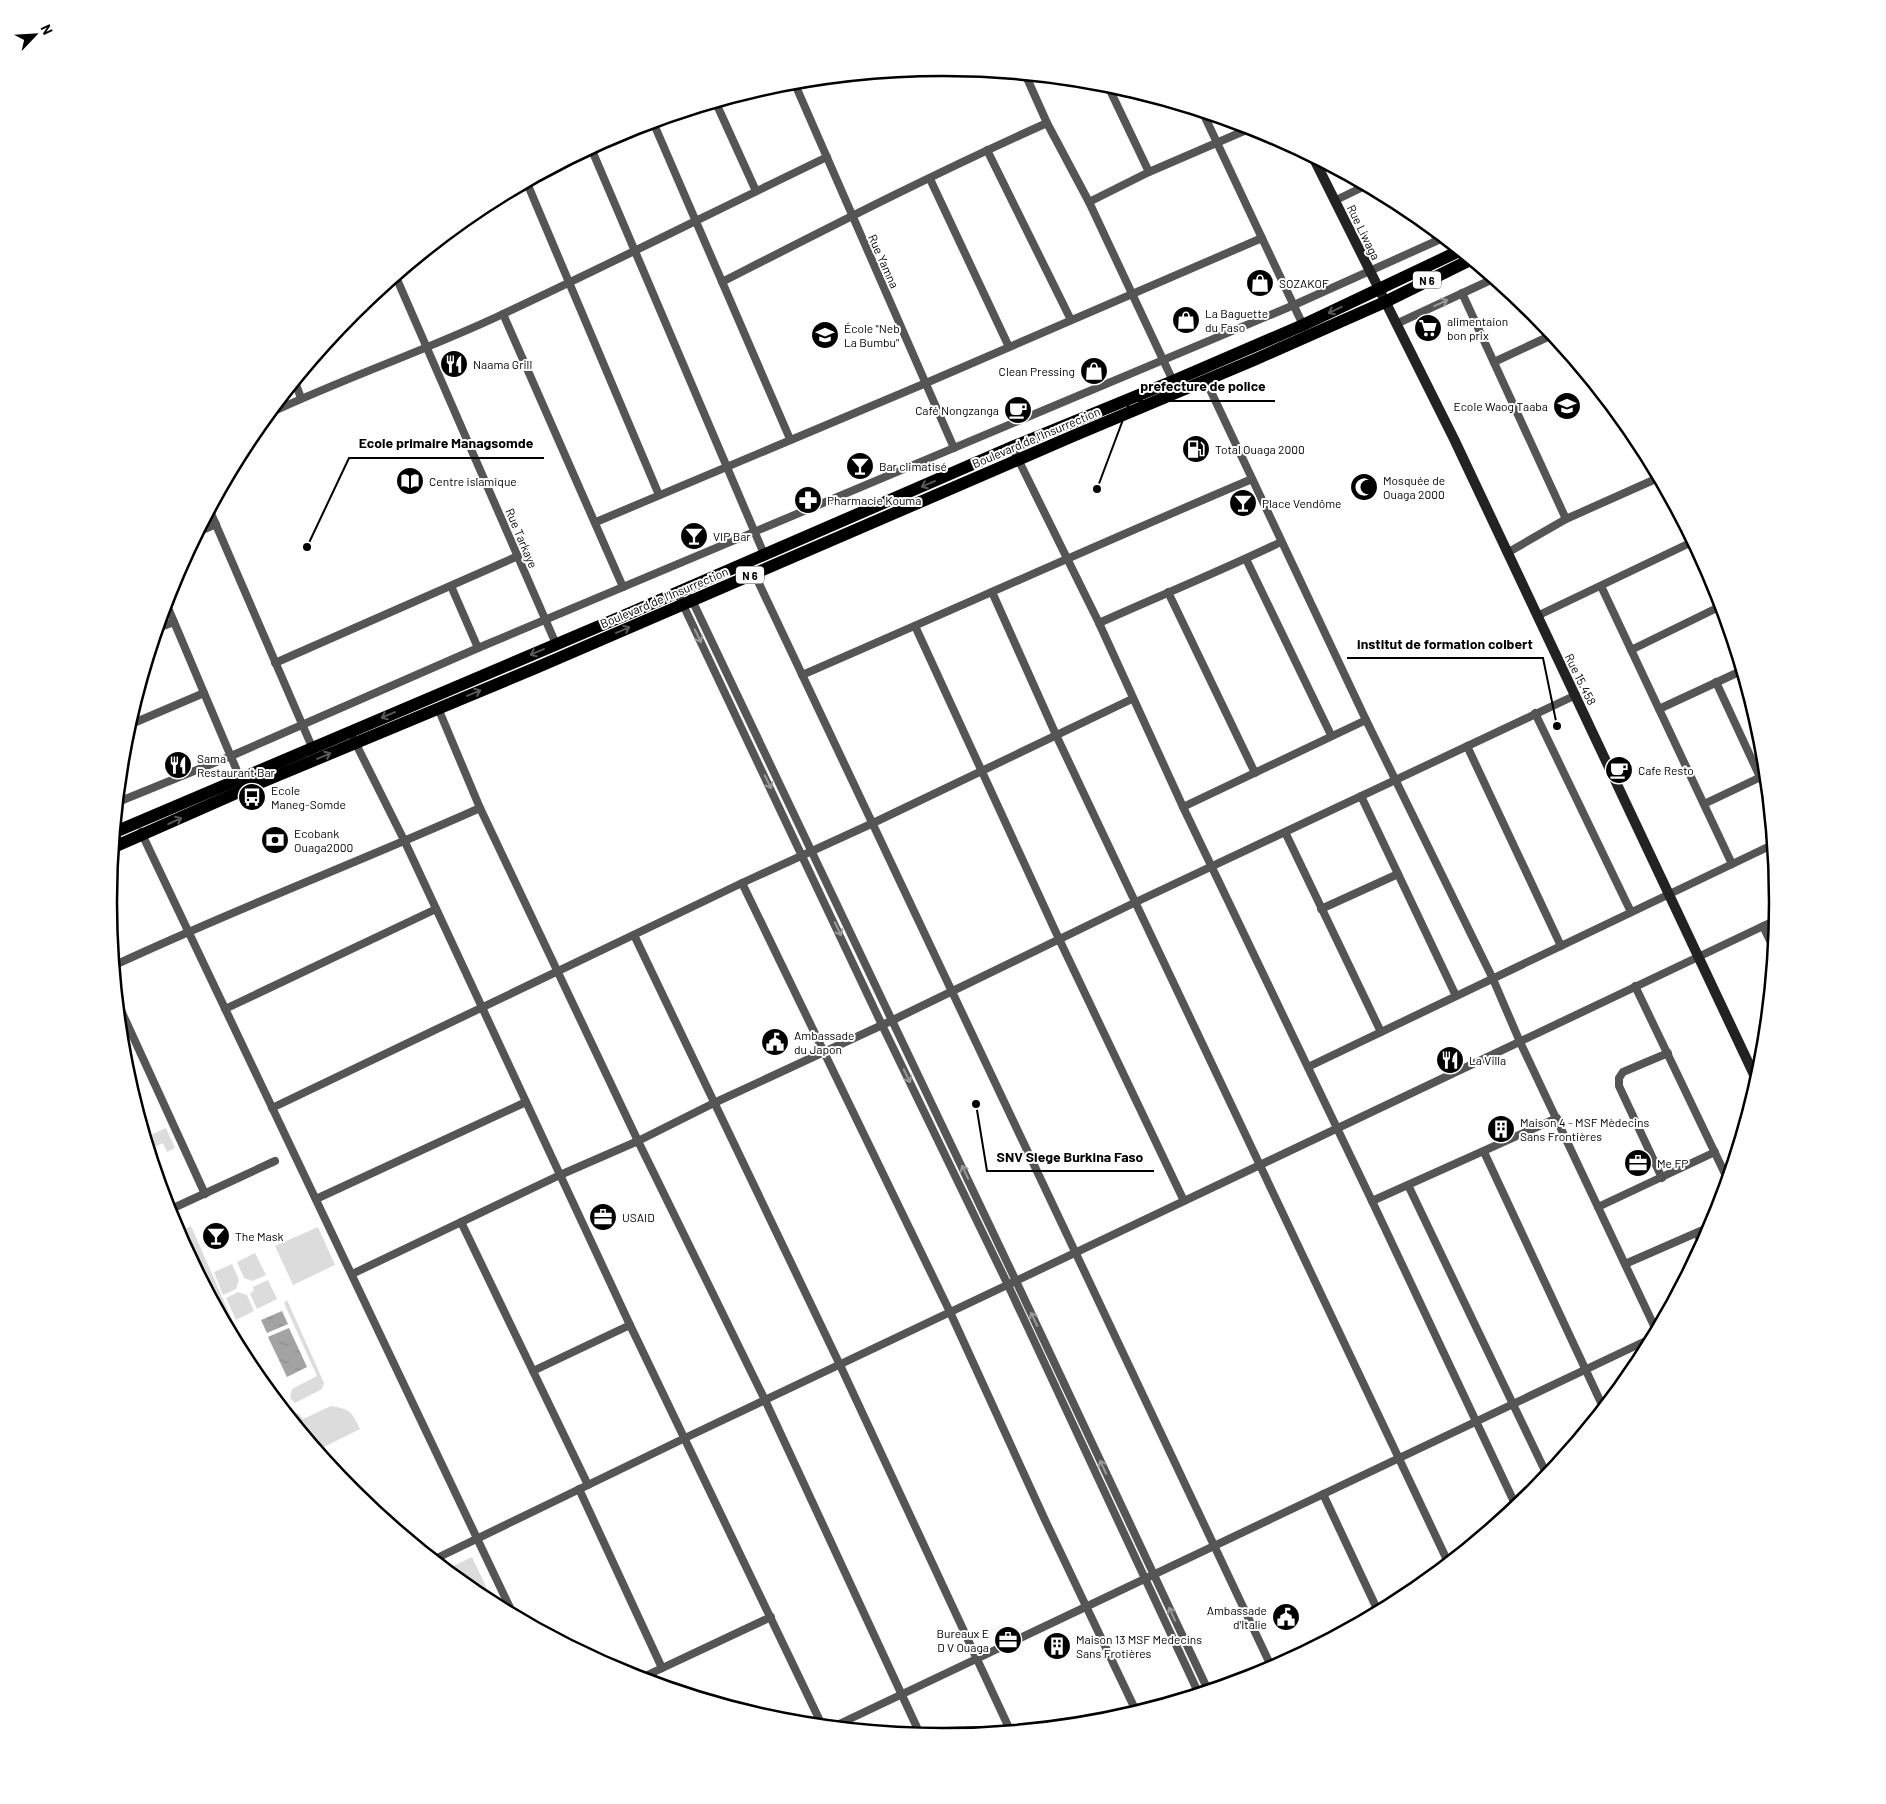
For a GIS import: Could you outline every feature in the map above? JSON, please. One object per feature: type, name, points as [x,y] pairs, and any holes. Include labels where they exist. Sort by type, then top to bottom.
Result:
[{"type":"main road","name":"Rue Liwaga","points":[[1317,166],[1379,290]]},
{"type":"main road","name":"Boulevard de l'Insurrection","points":[[119,845],[556,644],[1012,447],[1303,325],[1454,254]]},
{"type":"main road","name":"Boulevard de l'Insurrection","points":[[121,829],[312,747],[352,737],[438,708],[1206,381],[1385,302],[1465,263]]},
{"type":"main road","name":"Rue 15.458","points":[[1379,290],[1576,695],[1752,1069]]},
{"type":"street","points":[[1028,81],[1047,123],[1090,202],[1173,381]]},
{"type":"street","name":"Rue Yamna","points":[[797,89],[954,448]]},
{"type":"street","points":[[1112,94],[1149,172]]},
{"type":"street","points":[[718,107],[756,191]]},
{"type":"street","points":[[1206,119],[1303,325]]},
{"type":"street","points":[[722,282],[852,215],[1047,123]]},
{"type":"street","points":[[656,128],[790,439]]},
{"type":"street","points":[[1090,202],[1149,172],[1241,132]]},
{"type":"street","points":[[987,150],[1071,320]]},
{"type":"street","points":[[594,154],[764,554]]},
{"type":"street","points":[[282,407],[428,348],[503,314],[826,157]]},
{"type":"street","points":[[930,179],[1009,347]]},
{"type":"street","points":[[529,187],[659,495]]},
{"type":"street","points":[[1334,201],[1359,189]]},
{"type":"street","points":[[596,522],[926,383],[1262,238]]},
{"type":"street","points":[[123,800],[231,756],[478,648],[1294,305],[1437,240]]},
{"type":"street","points":[[1396,324],[1488,281]]},
{"type":"street","name":"Rue Tarkaye","points":[[398,282],[556,644]]},
{"type":"street","points":[[1462,293],[1566,519]]},
{"type":"street","points":[[503,314],[623,587]]},
{"type":"street","points":[[1494,362],[1546,338]]},
{"type":"street","points":[[1206,381],[1366,720],[1492,978],[1520,1042],[1653,1323]]},
{"type":"street","points":[[297,388],[301,398]]},
{"type":"street","points":[[1012,447],[1099,623],[1132,699],[1183,807],[1513,1499]]},
{"type":"street","points":[[802,675],[1066,558],[1252,479]]},
{"type":"street","points":[[1507,552],[1566,519],[1653,480]]},
{"type":"street","points":[[213,517],[312,747]]},
{"type":"street","points":[[207,528],[216,524]]},
{"type":"street","points":[[1099,623],[1281,542]]},
{"type":"street","points":[[1538,616],[1687,544]]},
{"type":"street","points":[[275,663],[518,556]]},
{"type":"street","points":[[1246,559],[1331,735]]},
{"type":"street","points":[[754,573],[871,824],[1269,1661]]},
{"type":"street","points":[[451,586],[478,648]]},
{"type":"street","points":[[1601,586],[1732,864]]},
{"type":"street","points":[[682,589],[882,1025],[1008,1285],[1196,1688]]},
{"type":"street","points":[[992,592],[1056,735],[1446,1557]]},
{"type":"street","points":[[1168,592],[1255,773]]},
{"type":"street","points":[[687,602],[811,850],[893,1020],[1206,1685]]},
{"type":"street","points":[[1631,650],[1715,609]]},
{"type":"street","points":[[170,613],[240,778]]},
{"type":"street","points":[[165,625],[174,622]]},
{"type":"street","points":[[915,626],[1059,939],[1184,1201]]},
{"type":"street","points":[[1659,709],[1736,672]]},
{"type":"street","points":[[1716,682],[1757,766]]},
{"type":"street","points":[[138,720],[204,693]]},
{"type":"street","points":[[352,1274],[560,1175],[638,1141],[714,1103],[952,992],[1136,902],[1212,868],[1576,695]]},
{"type":"street","points":[[272,1108],[811,850],[871,824],[1132,699]]},
{"type":"street","points":[[438,708],[480,808],[638,1141],[764,1400],[917,1727]]},
{"type":"street","points":[[1536,713],[1631,912]]},
{"type":"street","points":[[1183,807],[1366,720]]},
{"type":"street","points":[[352,737],[405,842],[630,1324],[819,1718]]},
{"type":"street","points":[[1467,746],[1561,946]]},
{"type":"street","points":[[1704,804],[1759,777]]},
{"type":"street","points":[[1361,796],[1456,996]]},
{"type":"street","points":[[120,962],[188,931],[405,842],[480,808]]},
{"type":"street","points":[[137,822],[508,1604]]},
{"type":"street","points":[[1285,832],[1381,1032]]},
{"type":"street","points":[[1308,1067],[1669,893],[1767,848]]},
{"type":"street","points":[[1321,908],[1398,874]]},
{"type":"street","points":[[742,883],[950,1312],[1133,1705]]},
{"type":"street","points":[[225,1009],[436,909]]},
{"type":"street","points":[[440,1557],[764,1400],[1768,924]]},
{"type":"street","points":[[1763,926],[1768,936]]},
{"type":"street","points":[[634,935],[840,1365],[1008,1725]]},
{"type":"street","points":[[1635,986],[1724,1171]]},
{"type":"street","points":[[126,1021],[205,1194]]},
{"type":"street","points":[[1662,1178],[1618,1082],[1623,1072],[1668,1053]]},
{"type":"street","points":[[316,1199],[526,1102]]},
{"type":"street","points":[[1372,1201],[1557,1118]]},
{"type":"street","points":[[1484,1152],[1600,1402]]},
{"type":"street","points":[[1598,1207],[1715,1152]]},
{"type":"street","points":[[176,1207],[275,1160]]},
{"type":"street","points":[[1408,1185],[1544,1468]]},
{"type":"street","points":[[461,1222],[588,1485]]},
{"type":"street","points":[[1624,1264],[1700,1232]]},
{"type":"street","points":[[533,1371],[630,1324]]},
{"type":"street","points":[[844,1722],[1641,1343]]},
{"type":"street","points":[[579,1489],[662,1668]]},
{"type":"street","points":[[1323,1494],[1375,1605]]},
{"type":"street","points":[[650,1674],[771,1618]]},
{"type":"shaded area","points":[[166,1128],[175,1148],[167,1152],[163,1143],[155,1147],[151,1135]]},
{"type":"shaded area","points":[[191,1226],[236,1327],[202,1267],[185,1229]]},
{"type":"shaded area","points":[[318,1227],[335,1265],[293,1285],[275,1246]]},
{"type":"shaded area","points":[[255,1253],[266,1275],[252,1281],[244,1278],[237,1262]]},
{"type":"shaded area","points":[[232,1264],[239,1280],[236,1289],[223,1295],[214,1272]]},
{"type":"shaded area","points":[[268,1280],[277,1299],[257,1309],[250,1294],[254,1290],[253,1287]]},
{"type":"shaded area","points":[[238,1292],[247,1295],[254,1311],[236,1320],[226,1298]]},
{"type":"shaded area","points":[[287,1300],[324,1383],[322,1389],[295,1403],[290,1398],[292,1389],[317,1376],[284,1303]]},
{"type":"shaded area","points":[[331,1406],[350,1412],[360,1429],[323,1447],[296,1414],[298,1413],[303,1419]]},
{"type":"shaded area","points":[[472,1557],[489,1592],[484,1589],[453,1566]]},
{"type":"water","points":[[282,1311],[288,1324],[267,1333],[261,1320]]},
{"type":"water","points":[[289,1328],[307,1367],[287,1377],[268,1337]]},
{"type":"place","name":"SOZAKOF","points":[[1260,283]]},
{"type":"place","name":"La Baguette du Faso","points":[[1186,320]]},
{"type":"place","name":"alimentaion bon prix","points":[[1428,328]]},
{"type":"place","name":"École \"Neb La Bumbu\"","points":[[825,335]]},
{"type":"place","name":"Naama Grill","points":[[454,364]]},
{"type":"place","name":"Clean Pressing","points":[[1094,371]]},
{"type":"place","name":"Ecole Waog Taaba","points":[[1567,406]]},
{"type":"place","name":"Café Nongzanga","points":[[1018,410]]},
{"type":"place","name":"Total Ouaga 2000","points":[[1196,449]]},
{"type":"place","name":"Bar climatisé","points":[[860,466]]},
{"type":"place","name":"Centre islamique","points":[[410,481]]},
{"type":"place","name":"Mosquée de Ouaga 2000","points":[[1364,487]]},
{"type":"place","name":"prefecture de police","points":[[1097,489]]},
{"type":"place","name":"Pharmacie Kouma","points":[[808,500]]},
{"type":"place","name":"Place Vendôme","points":[[1243,503]]},
{"type":"place","name":"VIP Bar","points":[[694,536]]},
{"type":"place","name":"Ecole primaire Managsomde","points":[[307,547]]},
{"type":"place","name":"institut de formation colbert","points":[[1557,726]]},
{"type":"place","name":"Sama Restaurant Bar","points":[[178,765]]},
{"type":"place","name":"Cafe Resto","points":[[1619,770]]},
{"type":"place","name":"Ecole Maneg-Somde","points":[[252,797]]},
{"type":"place","name":"Ecobank Ouaga2000","points":[[275,840]]},
{"type":"place","name":"Ambassade du Japon","points":[[775,1042]]},
{"type":"place","name":"La Villa","points":[[1450,1060]]},
{"type":"place","name":"SNV Siege Burkina Faso","points":[[976,1104]]},
{"type":"place","name":"Maison 4 - MSF Mèdecins Sans Frontières","points":[[1501,1129]]},
{"type":"place","name":"Me FP","points":[[1638,1163]]},
{"type":"place","name":"USAID","points":[[603,1217]]},
{"type":"place","name":"The Mask","points":[[216,1236]]},
{"type":"place","name":"Ambassade d'Italie","points":[[1286,1617]]},
{"type":"place","name":"Bureaux E D V Ouaga","points":[[1008,1640]]},
{"type":"place","name":"Maison 13 MSF Medecins Sans Frotières","points":[[1057,1646]]}]
